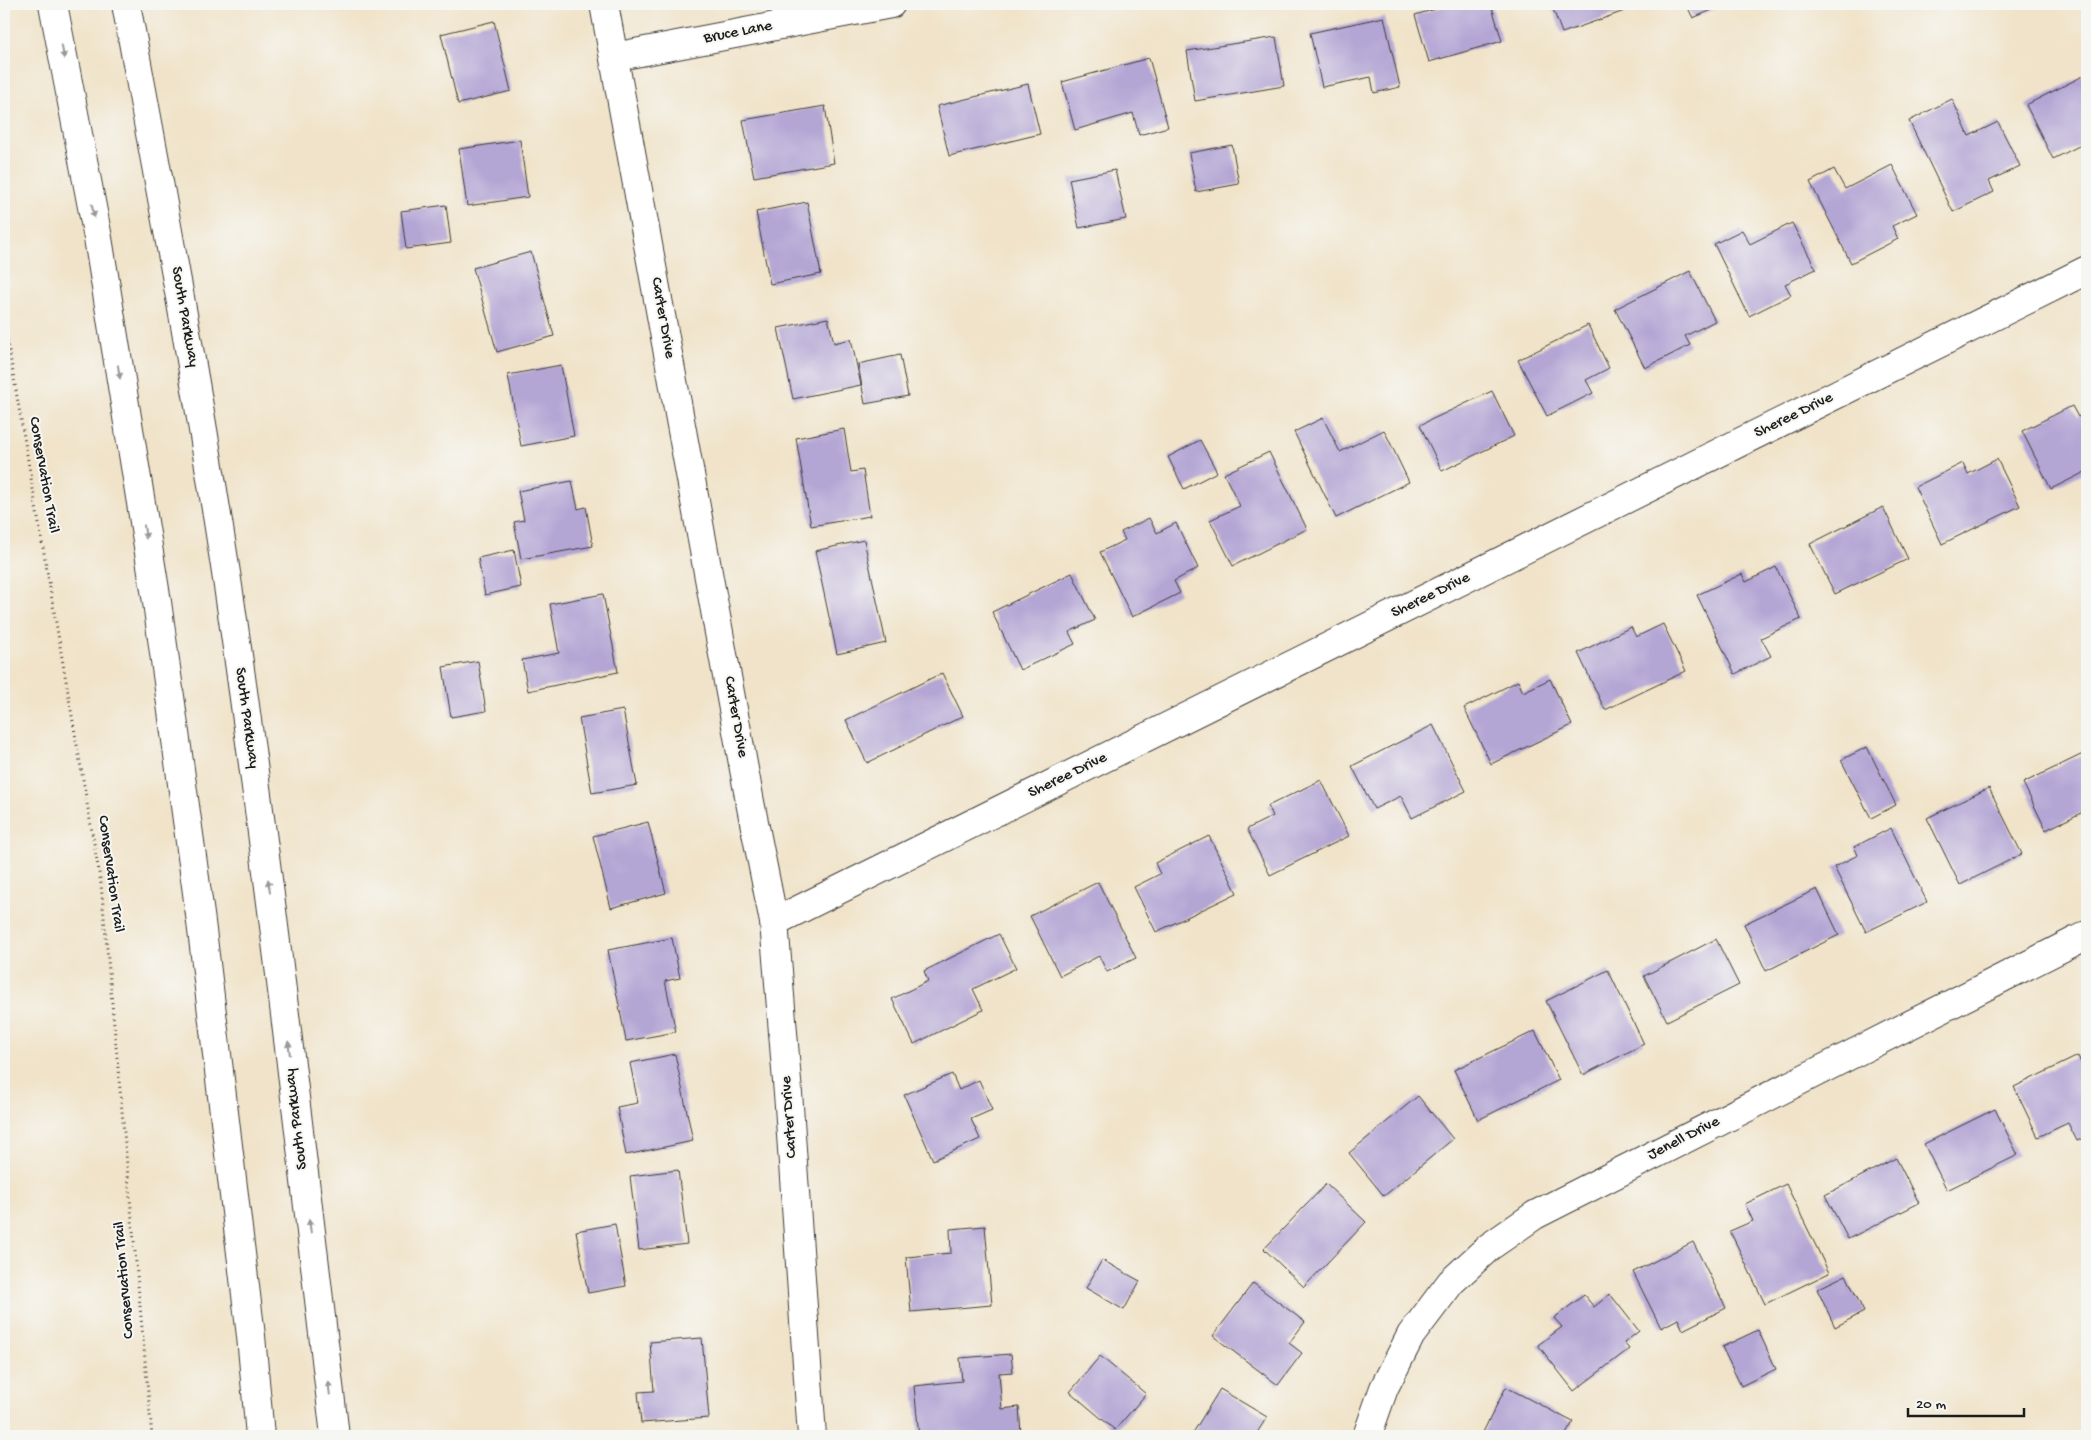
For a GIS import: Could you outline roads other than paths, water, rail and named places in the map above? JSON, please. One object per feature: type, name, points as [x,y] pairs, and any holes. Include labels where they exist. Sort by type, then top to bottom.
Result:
[{"type":"street","points":[[54,4],[98,238],[156,602],[201,922],[260,1436]]},
{"type":"street","name":"South Parkway","points":[[126,4],[182,299],[232,617],[272,906],[335,1436]]},
{"type":"street","name":"Carter Drive","points":[[604,4],[750,802],[774,922],[790,1106],[812,1436]]},
{"type":"street","name":"Bruce Lane","points":[[614,57],[891,4]]},
{"type":"street","name":"Sheree Drive","points":[[774,922],[2087,270]]},
{"type":"street","name":"Jenell Drive","points":[[1367,1436],[1384,1388],[1411,1335],[1451,1282],[1489,1247],[1535,1215],[2087,935]]}]
